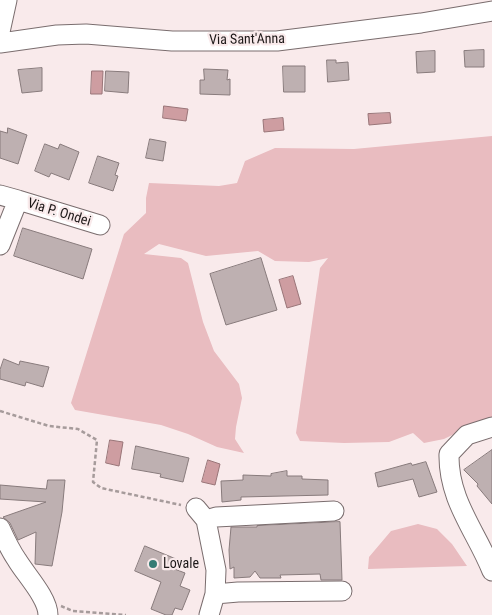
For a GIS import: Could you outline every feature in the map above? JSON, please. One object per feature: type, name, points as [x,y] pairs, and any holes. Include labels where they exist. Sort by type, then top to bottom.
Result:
[{"type":"street","points":[[0,32],[7,0]]},
{"type":"street","name":"Via Sant'Anna","points":[[0,43],[57,35],[86,34],[172,41],[277,41],[421,23],[492,11]]},
{"type":"street","name":"Via P. Ondei","points":[[0,195],[100,225]]},
{"type":"street","name":"Via P. Ondei","points":[[0,245],[18,200]]},
{"type":"street","points":[[490,560],[459,506],[449,470],[449,454],[467,435],[492,427]]},
{"type":"street","points":[[209,615],[215,594],[216,570],[201,514],[216,517],[334,511]]},
{"type":"street","points":[[0,528],[16,559],[48,610],[54,610]]},
{"type":"street","points":[[215,594],[342,591]]},
{"type":"path","points":[[0,411],[49,426],[78,429],[97,440],[93,482],[101,488],[201,514]]},
{"type":"path","points":[[54,610],[126,615]]},
{"type":"shaded area","points":[[92,71],[103,71],[102,94],[91,94]]},
{"type":"shaded area","points":[[164,106],[188,109],[186,121],[163,118]]},
{"type":"shaded area","points":[[390,113],[391,123],[369,125],[368,114]]},
{"type":"shaded area","points":[[283,118],[284,130],[264,132],[263,120]]},
{"type":"shaded area","points":[[492,136],[492,417],[444,439],[424,443],[413,433],[389,442],[344,443],[300,441],[296,433],[320,268],[328,258],[309,262],[275,261],[258,251],[206,256],[159,244],[144,254],[181,258],[188,263],[203,322],[214,351],[239,384],[242,398],[235,439],[244,453],[217,447],[161,425],[75,410],[71,403],[124,234],[146,213],[149,183],[219,186],[237,183],[245,161],[275,148],[354,149]]},
{"type":"shaded area","points":[[293,276],[301,304],[287,308],[279,280]]},
{"type":"shaded area","points":[[110,440],[123,442],[119,466],[106,463]]},
{"type":"shaded area","points":[[208,460],[220,464],[215,485],[202,482]]},
{"type":"shaded area","points":[[418,524],[437,529],[452,544],[467,566],[368,569],[369,557],[391,531]]},
{"type":"building","points":[[484,50],[484,67],[465,67],[464,51]]},
{"type":"building","points":[[435,51],[435,72],[417,73],[416,52]]},
{"type":"building","points":[[327,60],[336,60],[336,63],[348,62],[349,80],[328,82]]},
{"type":"building","points":[[283,66],[305,66],[305,92],[284,92]]},
{"type":"building","points":[[42,68],[42,91],[22,93],[18,70]]},
{"type":"building","points":[[204,69],[228,70],[227,80],[230,79],[230,95],[200,94],[200,80],[204,80]]},
{"type":"building","points":[[106,71],[129,72],[128,93],[105,91]]},
{"type":"building","points":[[8,128],[27,135],[18,164],[0,158],[0,131],[7,133]]},
{"type":"building","points":[[150,139],[166,142],[163,161],[146,158]]},
{"type":"building","points":[[45,144],[58,149],[60,144],[79,152],[69,180],[51,173],[49,177],[35,171]]},
{"type":"building","points":[[98,156],[119,163],[115,175],[118,176],[113,191],[89,183]]},
{"type":"building","points":[[23,228],[92,249],[83,279],[14,256]]},
{"type":"building","points":[[261,258],[277,310],[226,325],[210,274]]},
{"type":"building","points":[[4,359],[19,365],[20,361],[49,367],[43,387],[26,382],[25,386],[0,379],[0,370]]},
{"type":"building","points":[[136,446],[189,458],[183,482],[160,477],[161,474],[132,469]]},
{"type":"building","points":[[492,450],[492,504],[477,486],[478,484],[464,470]]},
{"type":"building","points":[[426,462],[437,492],[419,497],[413,479],[378,487],[375,473],[411,463],[412,465]]},
{"type":"building","points":[[287,471],[287,476],[302,476],[302,479],[328,480],[328,495],[241,497],[241,500],[222,502],[221,481],[243,480],[243,475],[271,476],[271,474]]},
{"type":"building","points":[[48,480],[65,480],[62,512],[52,566],[35,564],[36,532],[18,540],[10,523],[3,517],[46,502],[0,499],[0,485],[46,489]]},
{"type":"building","points":[[340,522],[342,580],[321,580],[320,574],[280,575],[281,578],[260,578],[255,571],[250,577],[234,578],[234,567],[230,569],[231,527]]},
{"type":"building","points":[[145,546],[176,559],[172,568],[185,573],[180,586],[190,590],[182,610],[175,608],[172,615],[166,615],[151,609],[161,582],[135,571]]},
{"type":"place","name":"Lovale","points":[[153,564]]}]
